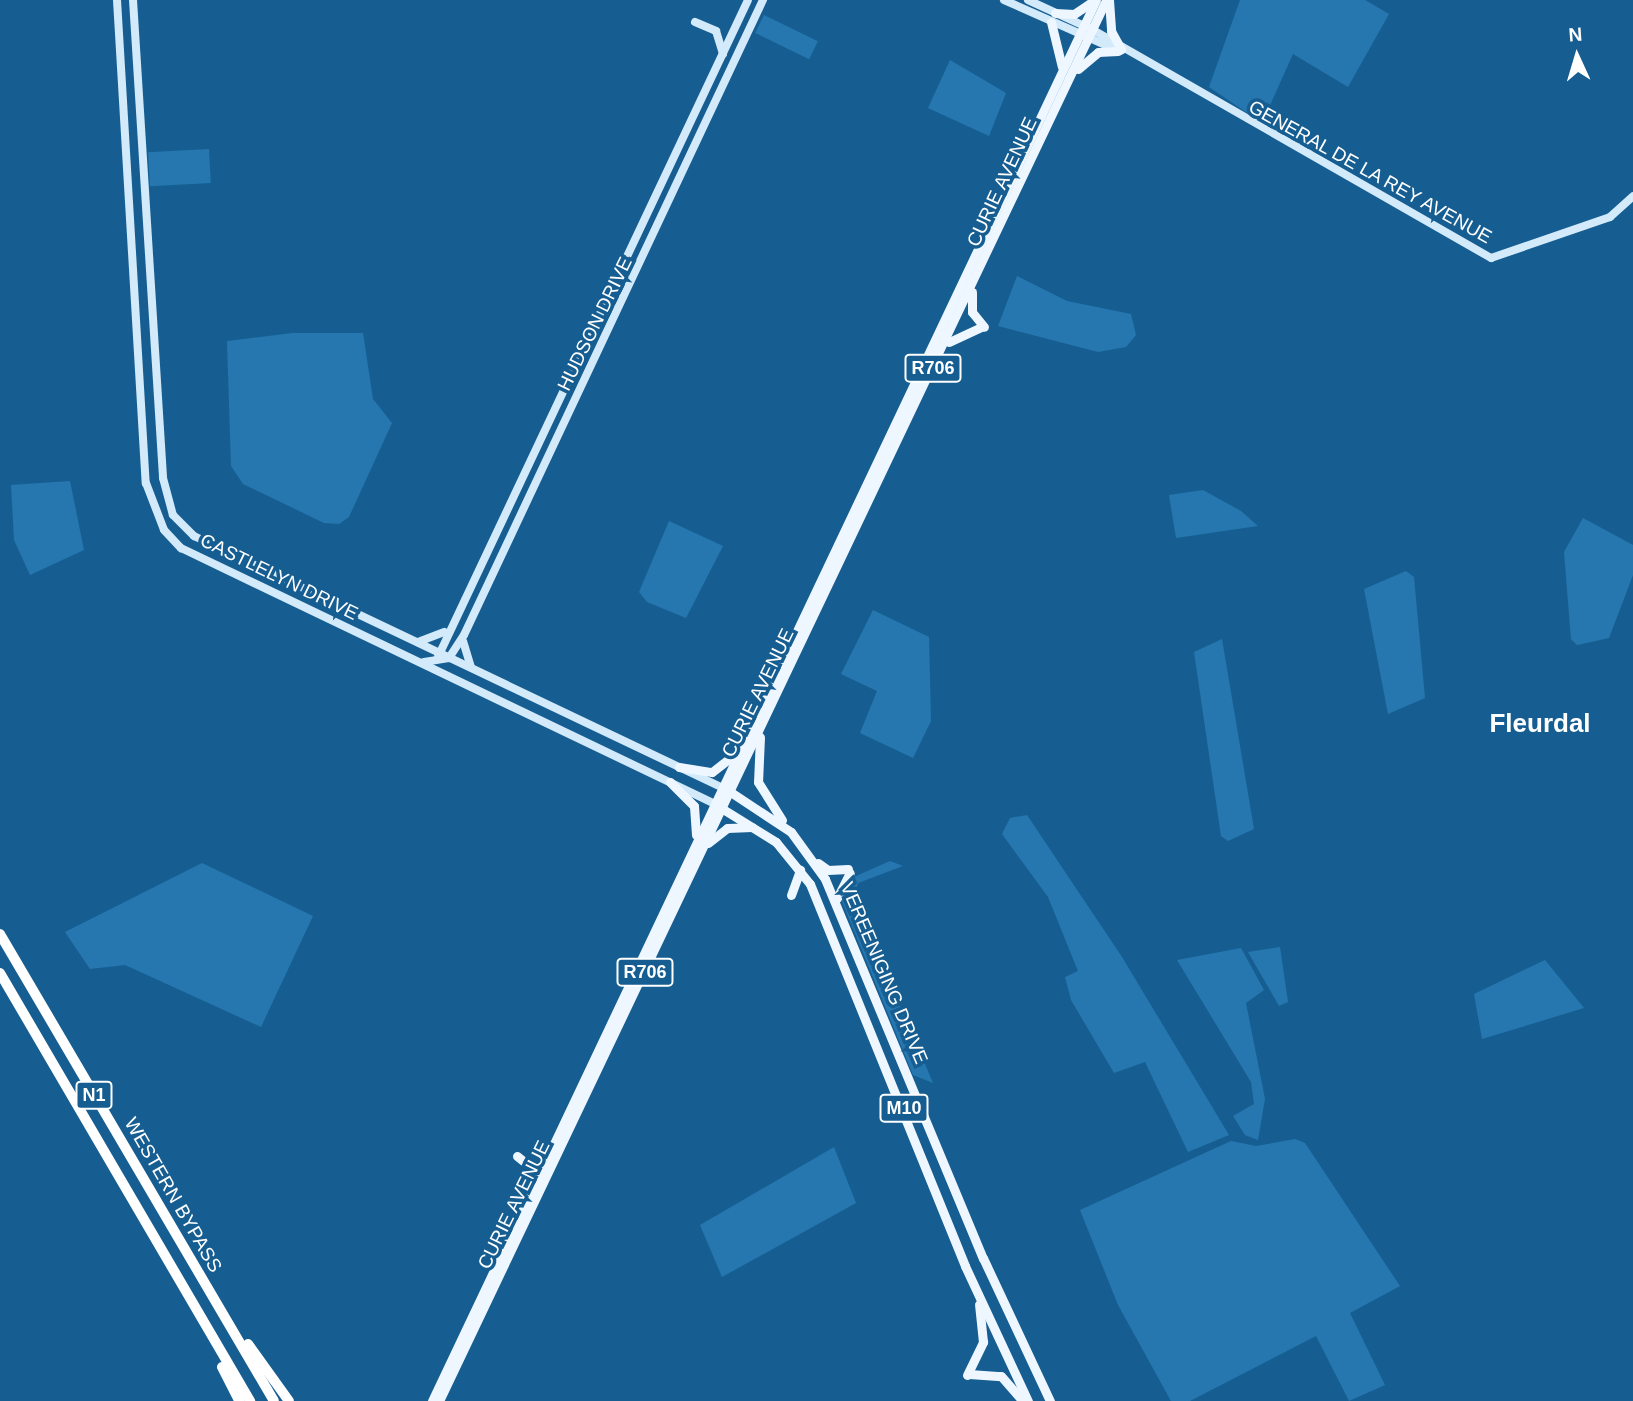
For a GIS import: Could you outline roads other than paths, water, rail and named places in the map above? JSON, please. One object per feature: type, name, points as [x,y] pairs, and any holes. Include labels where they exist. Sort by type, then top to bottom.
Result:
[{"type":"highway","name":"WESTERN BYPASS","points":[[0,934],[274,1401]]},
{"type":"highway","name":"WESTERN BYPASS","points":[[0,973],[250,1401]]},
{"type":"highway","points":[[185,1292],[239,1401]]},
{"type":"highway","points":[[215,1300],[289,1401]]},
{"type":"main road","points":[[1095,0],[1074,14],[1053,17],[1065,76],[1091,56],[1120,50],[1111,31],[1108,0]]},
{"type":"main road","name":"CURIE AVENUE","points":[[726,790],[740,748],[1084,37],[1095,0]]},
{"type":"main road","name":"CURIE AVENUE","points":[[1088,28],[1108,0]]},
{"type":"main road","name":"CURIE AVENUE","points":[[439,1401],[705,846],[726,790],[779,690],[979,271],[1065,76]]},
{"type":"main road","points":[[933,367],[956,334],[982,327],[971,303],[979,271]]},
{"type":"main road","points":[[779,690],[756,764],[768,800],[822,868],[849,871],[837,888],[838,904]]},
{"type":"main road","points":[[679,767],[712,772],[740,748]]},
{"type":"main road","points":[[670,782],[697,818],[689,857]]},
{"type":"main road","name":"VEREENIGING DRIVE","points":[[726,790],[791,832],[838,904],[983,1258],[1050,1401]]},
{"type":"main road","name":"CURIE AVENUE","points":[[432,1401],[689,857],[719,806]]},
{"type":"main road","name":"VEREENIGING DRIVE","points":[[719,806],[760,829],[800,870],[976,1290],[1028,1401]]},
{"type":"main road","points":[[705,846],[727,828],[760,829]]},
{"type":"main road","points":[[790,895],[800,870]]},
{"type":"main road","points":[[517,1224],[534,1170],[517,1156],[540,1158],[557,1137]]},
{"type":"main road","points":[[976,1290],[983,1342],[968,1375],[1001,1377],[1023,1401]]},
{"type":"street","name":"CASTLELYN DRIVE","points":[[115,0],[146,484],[156,519],[181,548],[719,806]]},
{"type":"street","name":"CASTLELYN DRIVE","points":[[134,0],[163,478],[173,514],[194,536],[726,790]]},
{"type":"street","name":"HUDSON DRIVE","points":[[436,652],[748,0]]},
{"type":"street","name":"HUDSON DRIVE","points":[[451,676],[449,660],[464,635],[763,0]]},
{"type":"street","points":[[1004,0],[1053,17]]},
{"type":"street","points":[[1028,0],[1053,17]]},
{"type":"street","name":"GENERAL DE LA REY AVENUE","points":[[1053,17],[1088,28],[1120,50]]},
{"type":"street","name":"GENERAL DE LA REY AVENUE","points":[[1053,17],[1084,37],[1133,56],[1491,258],[1610,217],[1633,196]]},
{"type":"street","points":[[695,22],[716,31],[723,54]]},
{"type":"street","points":[[415,642],[430,642],[446,630]]},
{"type":"street","points":[[464,635],[463,658],[477,672]]},
{"type":"street","points":[[421,663],[449,660],[451,676]]},
{"type":"district","name":"Fleurdal","points":[[1540,724]]}]
